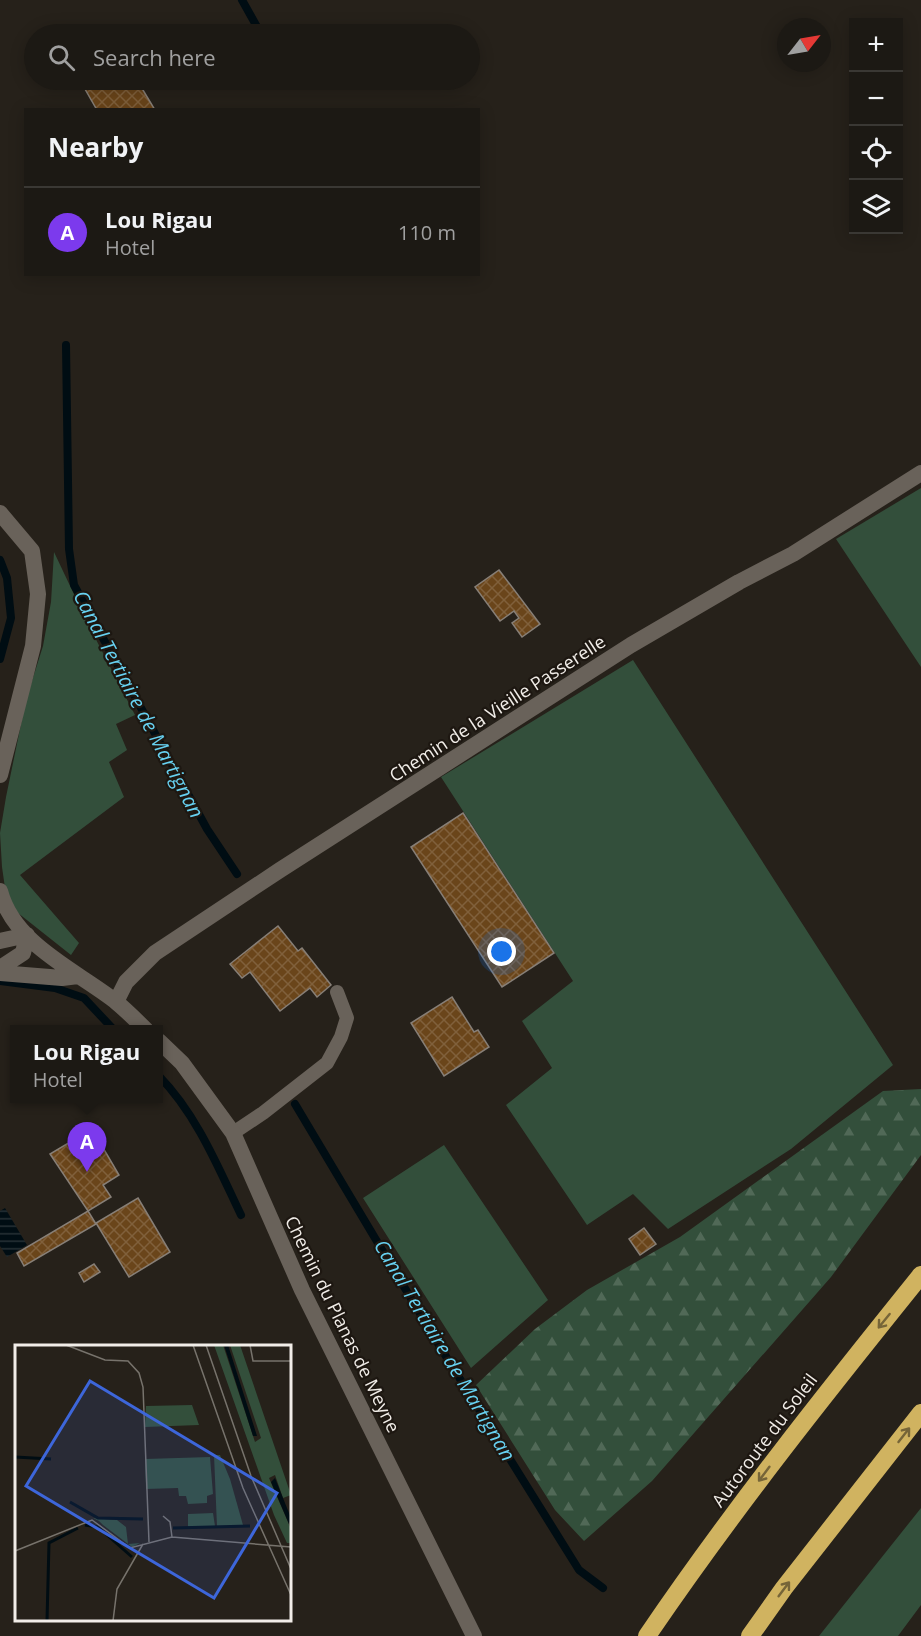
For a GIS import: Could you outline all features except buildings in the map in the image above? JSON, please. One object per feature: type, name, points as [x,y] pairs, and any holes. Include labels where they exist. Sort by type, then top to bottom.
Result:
[{"type":"highway","name":"Autoroute du Soleil","points":[[647,1636],[692,1571],[824,1395],[921,1275]]},
{"type":"highway","points":[[750,1636],[784,1588],[921,1413]]},
{"type":"street","name":"Chemin de la Vieille Passerelle","points":[[116,1002],[126,982],[155,953],[261,883],[631,645],[739,582],[793,554],[921,473]]},
{"type":"street","points":[[0,513],[32,551],[38,594],[33,646],[0,775]]},
{"type":"street","points":[[0,891],[4,907],[27,935],[42,949],[116,1002],[142,1025]]},
{"type":"street","points":[[0,941],[27,935]]},
{"type":"street","points":[[0,970],[22,953],[27,935]]},
{"type":"street","points":[[0,970],[63,978],[78,976]]},
{"type":"street","name":"Chemin du Planas de Meyne","points":[[163,1045],[182,1063],[233,1133],[302,1290],[474,1636]]},
{"type":"lane","points":[[233,1133],[263,1113],[327,1063],[341,1037],[347,1018],[337,992]]},
{"type":"green space","points":[[921,488],[921,667],[836,539]]},
{"type":"green space","points":[[54,552],[135,715],[116,724],[127,750],[109,762],[124,797],[20,875],[79,943],[71,955],[18,913],[6,895],[0,833],[26,700],[43,646],[51,602]]},
{"type":"green space","points":[[633,660],[893,1065],[791,1149],[668,1229],[633,1194],[587,1225],[506,1105],[552,1068],[522,1021],[573,981],[441,777]]},
{"type":"green space","points":[[921,1089],[921,1155],[831,1277],[652,1481],[584,1541],[555,1510],[476,1385],[535,1329],[587,1290],[680,1237],[883,1091]]},
{"type":"green space","points":[[444,1145],[548,1300],[471,1368],[363,1198]]},
{"type":"green space","points":[[921,1508],[921,1605],[898,1636],[819,1636]]},
{"type":"shaded area","points":[[5,1208],[27,1245],[7,1257],[0,1246],[0,1211]]},
{"type":"waterway","points":[[242,0],[255,24]]},
{"type":"waterway","name":"Canal Tertiaire de Martignan","points":[[66,345],[69,549],[74,585],[207,829],[237,874]]},
{"type":"waterway","points":[[0,560],[7,578],[11,618],[0,659]]},
{"type":"waterway","points":[[0,981],[55,988],[84,998],[109,1025]]},
{"type":"waterway","points":[[163,1081],[196,1124],[241,1215]]},
{"type":"waterway","name":"Canal Tertiaire de Martignan","points":[[295,1104],[437,1342],[579,1570],[603,1588]]},
{"type":"place","name":"Lou Rigau","points":[[87,1172]]}]
